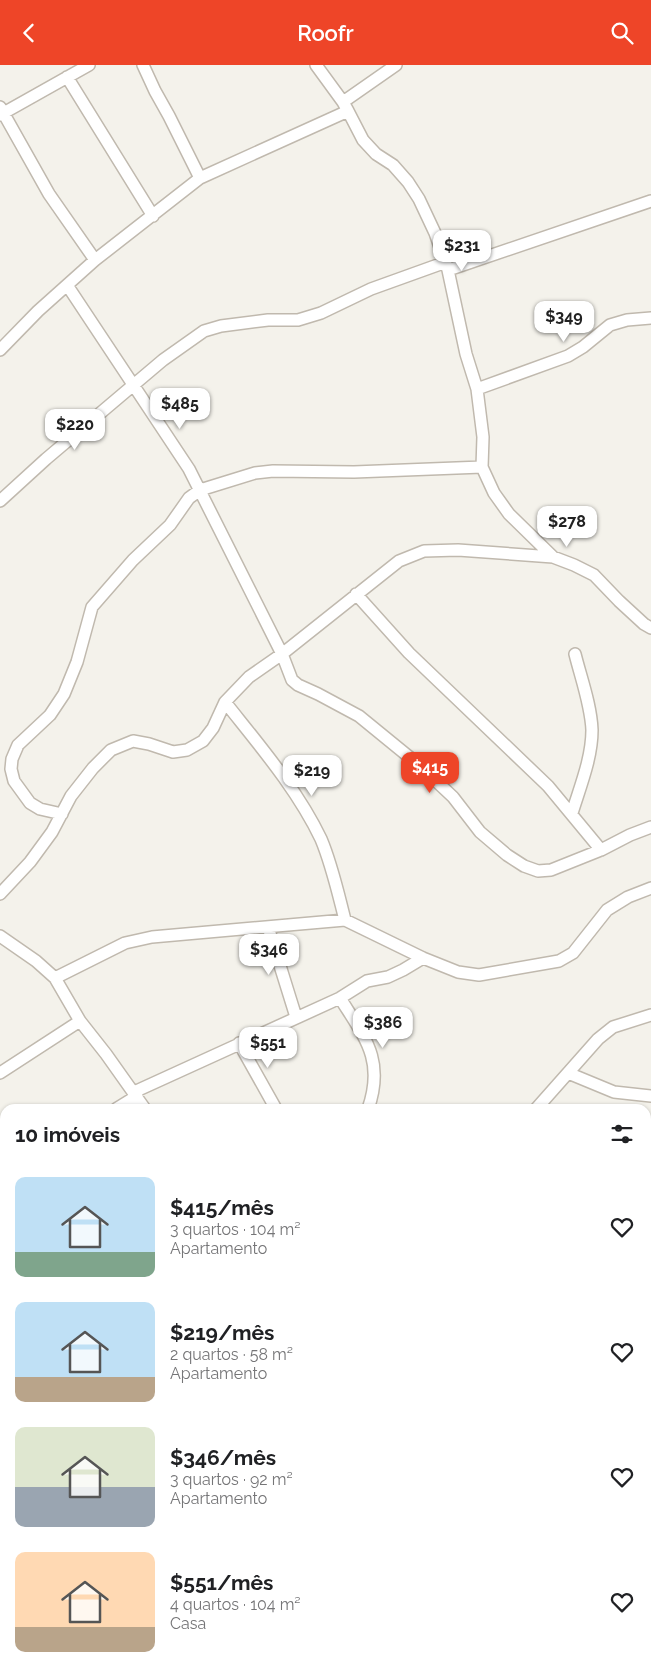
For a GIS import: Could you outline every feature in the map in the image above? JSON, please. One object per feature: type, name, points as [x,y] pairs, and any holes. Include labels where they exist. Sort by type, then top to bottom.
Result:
[{"type":"street","points":[[89,65],[1,112],[50,194],[96,260]]},
{"type":"street","points":[[143,65],[200,178]]},
{"type":"street","points":[[316,65],[346,106],[363,141],[376,154],[393,165],[408,182],[419,199],[435,233],[447,266],[466,354],[477,389],[483,437],[482,467],[494,493],[509,514],[553,557]]},
{"type":"street","points":[[0,351],[38,311],[67,285],[200,178],[346,106],[396,65]]},
{"type":"street","points":[[68,77],[153,216]]},
{"type":"street","points":[[0,501],[46,459],[163,360],[204,331],[221,326],[268,320],[298,320],[320,313],[371,289],[651,201]]},
{"type":"street","points":[[67,285],[189,469],[282,653],[292,680],[298,685],[359,716],[453,797],[480,832],[507,855],[524,866],[538,871],[551,870],[651,827]]},
{"type":"street","points":[[477,389],[568,356],[583,347],[610,325],[627,320],[651,318]]},
{"type":"street","points":[[62,814],[40,809],[30,803],[14,781],[11,769],[12,759],[18,745],[50,715],[64,694],[77,662],[92,607],[133,560],[170,525],[189,498],[200,490],[256,473],[272,471],[354,472],[482,467]]},
{"type":"street","points":[[0,894],[30,862],[52,832],[71,796],[93,768],[111,750],[133,741],[173,752],[187,751],[203,741],[213,728],[225,702],[249,677],[399,561],[424,551],[458,550],[553,557],[594,575],[638,619],[651,628]]},
{"type":"street","points":[[356,594],[409,653],[548,786],[601,850]]},
{"type":"street","points":[[572,813],[589,753],[592,731],[590,712],[575,654]]},
{"type":"street","points":[[225,702],[282,775],[302,806],[328,858],[345,920]]},
{"type":"street","points":[[55,978],[124,943],[152,937],[345,920],[423,958],[458,972],[480,975],[559,961],[573,953],[606,910],[628,897],[651,888]]},
{"type":"street","points":[[268,927],[296,1017]]},
{"type":"street","points":[[0,936],[36,961],[55,978],[80,1021],[142,1104]]},
{"type":"street","points":[[123,1104],[136,1094],[239,1043],[340,999],[367,981],[396,974],[423,958]]},
{"type":"street","points":[[340,999],[367,1042],[374,1062],[375,1081],[369,1104]]},
{"type":"street","points":[[540,1104],[598,1039],[613,1027],[651,1015]]},
{"type":"street","points":[[0,1073],[80,1021]]},
{"type":"street","points":[[239,1043],[271,1104]]},
{"type":"street","points":[[568,1073],[614,1091],[651,1096]]}]
